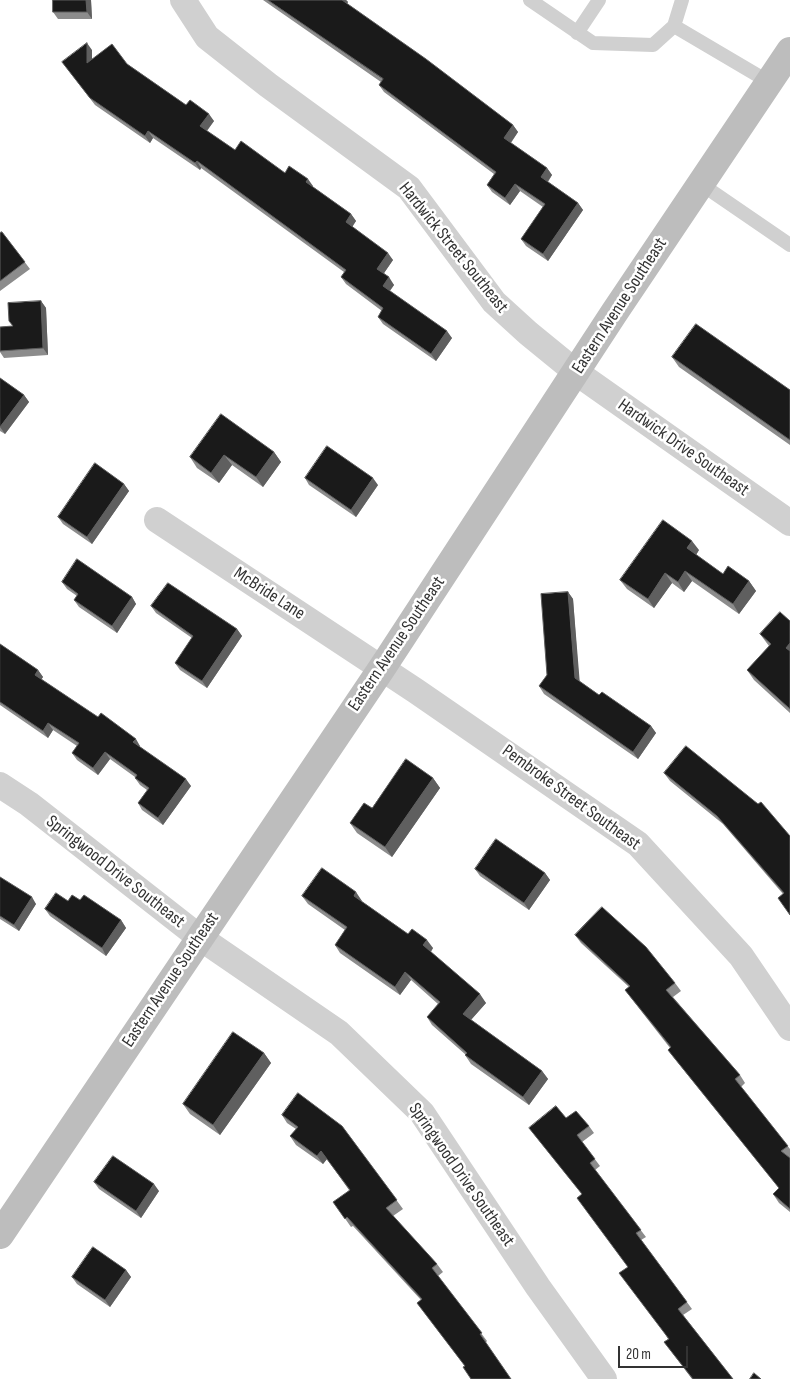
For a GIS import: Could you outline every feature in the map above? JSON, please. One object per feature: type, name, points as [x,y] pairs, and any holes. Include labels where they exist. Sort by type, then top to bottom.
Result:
[{"type":"street","name":"Hardwick Street Southeast","points":[[183,0],[207,37],[268,85],[409,188],[494,302],[577,373]]},
{"type":"street","name":"Eastern Avenue Southeast","points":[[0,1235],[382,668],[790,51]]},
{"type":"street","name":"Hardwick Drive Southeast","points":[[577,373],[790,523]]},
{"type":"street","name":"McBride Lane","points":[[156,520],[382,668]]},
{"type":"street","name":"Pembroke Street Southeast","points":[[382,668],[638,844],[741,956],[790,1028]]},
{"type":"street","name":"Springwood Drive Southeast","points":[[0,785],[29,804],[199,937],[338,1033],[422,1113],[538,1287],[604,1379]]},
{"type":"lane","points":[[530,0],[593,43],[653,45],[674,26],[682,0]]},
{"type":"lane","points":[[577,32],[599,0]]},
{"type":"lane","points":[[674,26],[769,82]]},
{"type":"lane","points":[[701,184],[790,245]]},
{"type":"building","points":[[53,0],[86,0],[87,12],[53,12]]},
{"type":"building","points":[[268,0],[342,0],[426,59],[513,125],[504,138],[547,168],[541,177],[578,203],[543,254],[521,239],[545,204],[515,184],[505,198],[487,185],[496,172],[379,85],[383,79]]},
{"type":"building","points":[[87,43],[87,63],[112,44],[127,64],[186,105],[190,100],[209,114],[200,126],[235,150],[241,141],[285,173],[289,166],[308,179],[306,182],[351,214],[346,222],[388,253],[377,269],[389,277],[383,286],[447,331],[431,354],[378,317],[383,308],[341,277],[346,270],[197,161],[195,163],[148,131],[145,136],[90,98],[62,62]]},
{"type":"building","points":[[2,232],[25,262],[0,281],[0,233]]},
{"type":"building","points":[[41,301],[43,348],[0,351],[0,327],[13,326],[9,321],[8,303]]},
{"type":"building","points":[[696,324],[790,390],[790,440],[672,357]]},
{"type":"building","points":[[0,378],[24,395],[0,427]]},
{"type":"building","points":[[221,414],[274,452],[256,477],[224,455],[211,473],[190,457]]},
{"type":"building","points":[[327,446],[373,478],[351,510],[305,478]]},
{"type":"building","points":[[95,463],[124,484],[87,537],[58,517]]},
{"type":"building","points":[[663,520],[692,541],[687,548],[723,574],[728,566],[749,581],[733,604],[685,571],[678,582],[665,573],[648,599],[620,580]]},
{"type":"building","points":[[77,559],[132,597],[112,626],[74,600],[78,594],[62,582]]},
{"type":"building","points":[[168,583],[237,629],[202,681],[175,663],[193,636],[151,606]]},
{"type":"building","points":[[568,592],[575,678],[599,695],[602,692],[651,726],[633,752],[539,686],[547,675],[541,594]]},
{"type":"building","points":[[780,612],[790,621],[790,643],[786,648],[790,651],[790,709],[747,670],[771,644],[760,634]]},
{"type":"building","points":[[0,644],[38,670],[35,675],[98,717],[101,713],[136,739],[133,742],[186,779],[158,818],[138,803],[149,788],[135,778],[137,775],[105,752],[93,768],[72,753],[79,743],[48,723],[43,731],[0,702]]},
{"type":"building","points":[[686,746],[758,804],[761,802],[790,836],[790,915],[778,898],[784,893],[717,816],[664,773]]},
{"type":"building","points":[[406,759],[433,778],[385,847],[350,823],[364,803],[372,808]]},
{"type":"building","points":[[496,839],[545,873],[524,903],[475,869]]},
{"type":"building","points":[[322,868],[356,892],[354,896],[408,934],[412,929],[427,940],[423,945],[480,994],[463,1014],[542,1071],[523,1097],[465,1055],[467,1053],[427,1017],[440,1002],[405,972],[395,987],[335,945],[347,927],[302,896]]},
{"type":"building","points":[[0,877],[32,897],[14,925],[0,916]]},
{"type":"building","points":[[56,893],[68,901],[72,895],[80,900],[84,895],[121,920],[102,948],[45,909]]},
{"type":"building","points":[[602,907],[646,947],[675,983],[666,990],[740,1075],[735,1079],[788,1146],[781,1151],[790,1158],[790,1209],[773,1194],[779,1188],[668,1050],[671,1047],[625,990],[630,986],[575,935]]},
{"type":"building","points":[[233,1032],[264,1053],[213,1125],[183,1104]]},
{"type":"building","points":[[298,1093],[342,1126],[397,1200],[386,1208],[437,1264],[432,1268],[482,1333],[480,1334],[511,1379],[471,1379],[463,1367],[465,1366],[417,1303],[422,1299],[347,1217],[345,1219],[333,1202],[350,1190],[321,1151],[317,1156],[290,1136],[298,1127],[282,1115]]},
{"type":"building","points":[[556,1106],[566,1118],[576,1111],[589,1126],[577,1135],[595,1159],[590,1163],[641,1230],[636,1233],[687,1302],[678,1309],[733,1379],[693,1379],[664,1342],[669,1339],[619,1273],[628,1267],[577,1198],[582,1194],[529,1128]]},
{"type":"building","points":[[113,1156],[154,1184],[136,1211],[94,1182]]},
{"type":"building","points":[[93,1247],[126,1270],[105,1300],[72,1277]]},
{"type":"building","points":[[754,1373],[761,1379],[750,1379]]}]
